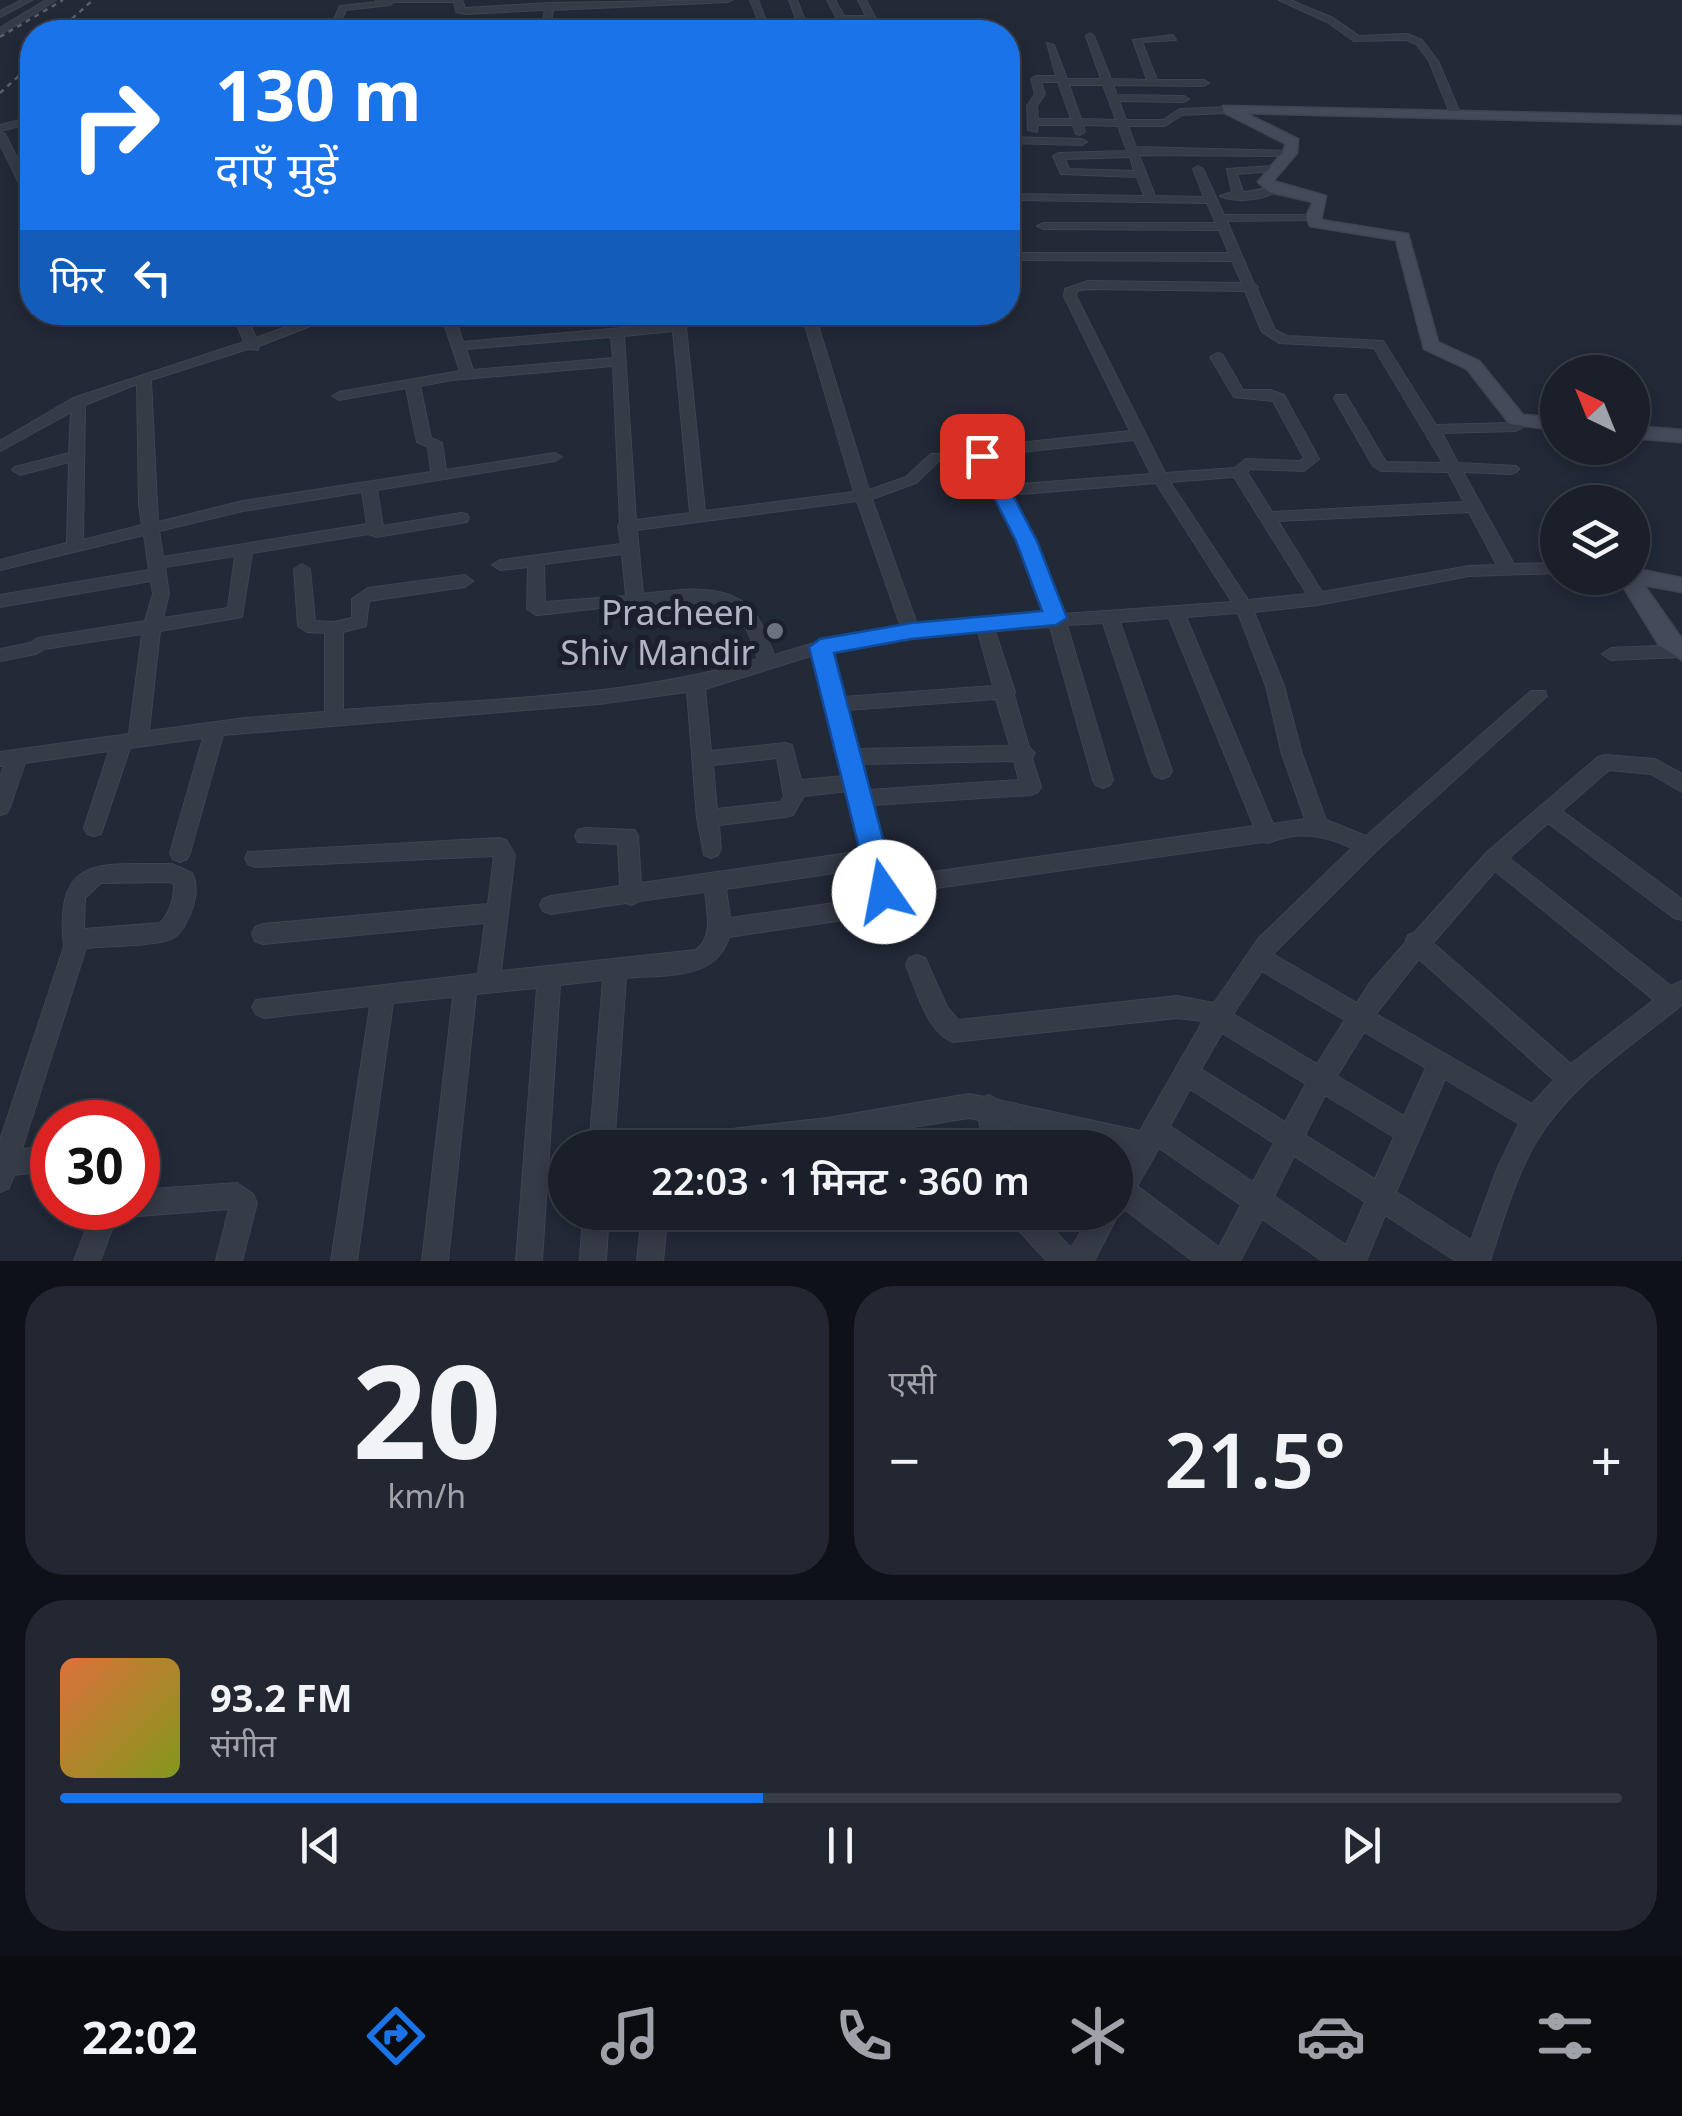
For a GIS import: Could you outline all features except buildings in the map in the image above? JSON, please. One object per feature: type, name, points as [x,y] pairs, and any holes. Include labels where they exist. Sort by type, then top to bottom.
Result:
[{"type":"street","points":[[0,14],[28,0]]},
{"type":"street","points":[[0,32],[52,0]]},
{"type":"street","points":[[380,0],[458,0],[458,9],[464,11],[728,0]]},
{"type":"street","points":[[338,20],[343,8],[411,0]]},
{"type":"street","points":[[830,0],[841,20],[872,18],[862,0]]},
{"type":"street","points":[[1283,0],[1330,20],[1357,39],[1416,39],[1433,61],[1455,112]]},
{"type":"street","points":[[547,20],[550,6]]},
{"type":"street","points":[[1090,36],[1150,198]]},
{"type":"street","points":[[1153,82],[1137,40],[1172,38]]},
{"type":"street","points":[[1050,46],[1077,122],[1080,142]]},
{"type":"street","points":[[1034,141],[1032,106],[1040,94],[1036,79],[1204,83]]},
{"type":"street","points":[[1115,98],[1184,99]]},
{"type":"street","points":[[1228,110],[1293,144],[1290,153],[1264,180],[1274,189],[1319,197],[1313,217],[1318,225],[1403,236],[1428,342],[1473,364],[1516,420],[1516,428],[1432,429]]},
{"type":"street","points":[[1032,122],[1165,123],[1180,112],[1228,110],[1682,120]]},
{"type":"street","points":[[0,131],[20,170]]},
{"type":"street","points":[[1020,140],[1134,149],[1290,153]]},
{"type":"street","points":[[1134,149],[1058,156],[1066,172],[1142,174]]},
{"type":"street","points":[[1198,169],[1269,332],[1278,339],[1378,344],[1432,429],[1508,569]]},
{"type":"street","points":[[1238,196],[1231,171],[1272,169]]},
{"type":"street","points":[[1020,197],[1211,198],[1270,194],[1274,189]]},
{"type":"street","points":[[14,197],[20,195]]},
{"type":"street","points":[[1042,226],[1223,223],[1313,217]]},
{"type":"street","points":[[1020,257],[1238,257]]},
{"type":"street","points":[[1252,287],[1088,284],[1071,288],[1070,296],[1094,353],[1160,478],[1244,607],[1275,686],[1318,827]]},
{"type":"street","points":[[244,325],[253,347]]},
{"type":"street","points":[[0,447],[78,401],[253,347],[308,325]]},
{"type":"street","points":[[451,325],[468,374]]},
{"type":"street","points":[[811,325],[862,496],[911,631]]},
{"type":"street","points":[[460,346],[679,328],[698,517]]},
{"type":"street","points":[[618,331],[626,428],[626,526],[635,601]]},
{"type":"street","points":[[1021,489],[1239,472],[1246,464],[1296,466],[1313,462],[1278,398],[1270,394],[1239,394],[1217,357]]},
{"type":"street","points":[[339,396],[468,374],[620,361]]},
{"type":"street","points":[[94,828],[130,741],[160,594],[159,568],[148,528],[144,378]]},
{"type":"street","points":[[412,382],[424,442],[435,443],[439,475]]},
{"type":"street","points":[[1340,398],[1378,464],[1511,468]]},
{"type":"street","points":[[76,547],[78,401]]},
{"type":"street","points":[[1516,420],[1540,422]]},
{"type":"street","points":[[1650,433],[1682,436]]},
{"type":"street","points":[[1103,780],[1056,618],[1026,541],[982,452],[1138,435]]},
{"type":"street","points":[[20,470],[76,456]]},
{"type":"street","points":[[0,565],[242,506],[555,457]]},
{"type":"street","points":[[626,526],[862,496],[911,480],[936,457]]},
{"type":"street","points":[[1239,472],[1318,599]]},
{"type":"street","points":[[369,486],[372,528]]},
{"type":"street","points":[[1267,517],[1472,507]]},
{"type":"street","points":[[0,600],[244,550],[372,528],[384,532],[461,518]]},
{"type":"street","points":[[500,565],[628,548]]},
{"type":"street","points":[[0,654],[236,612],[244,550]]},
{"type":"street","points":[[536,560],[536,609],[544,612],[683,597],[730,603],[746,614],[770,664]]},
{"type":"street","points":[[0,807],[9,758],[334,716],[599,698],[694,684],[820,647],[911,631],[1244,607],[1318,599],[1435,576],[1540,568]]},
{"type":"street","points":[[302,570],[307,626],[334,628],[360,622],[361,600],[368,594],[465,581]]},
{"type":"street","points":[[1650,579],[1682,585]]},
{"type":"street","points":[[1611,654],[1681,652],[1645,595]]},
{"type":"street","points":[[1176,612],[1268,835]]},
{"type":"street","points":[[1109,615],[1162,771]]},
{"type":"street","points":[[793,788],[1028,789],[1032,783],[1025,753],[984,624]]},
{"type":"street","points":[[334,628],[334,716]]},
{"type":"street","points":[[820,647],[884,892]]},
{"type":"street","points":[[694,684],[711,850]]},
{"type":"street","points":[[836,704],[1006,692]]},
{"type":"street","points":[[1133,1170],[1219,1015],[1258,957],[1368,846],[1538,696]]},
{"type":"street","points":[[180,853],[216,729]]},
{"type":"street","points":[[703,759],[785,750],[793,788],[792,804],[786,809],[707,818]]},
{"type":"street","points":[[851,757],[1025,753]]},
{"type":"street","points":[[1226,1261],[1320,1079],[1358,1018],[1416,942],[1494,858],[1605,762],[1655,767],[1682,784]]},
{"type":"street","points":[[1546,811],[1682,911]]},
{"type":"street","points":[[718,928],[864,908],[877,903],[896,884],[1318,827],[1368,846]]},
{"type":"street","points":[[584,836],[628,836],[631,896]]},
{"type":"street","points":[[255,858],[499,846],[505,855],[496,913],[477,983],[435,1261]]},
{"type":"street","points":[[551,905],[715,885],[878,858]]},
{"type":"street","points":[[1188,1074],[1476,1260],[1519,1149],[1536,1120],[1572,1080],[1676,996],[1494,858]]},
{"type":"street","points":[[30,1163],[2,1169],[74,939],[69,915],[89,879],[98,874],[172,874],[186,879],[174,926],[165,932],[74,939]]},
{"type":"street","points":[[264,1006],[615,971],[709,957],[717,946],[715,885]]},
{"type":"street","points":[[263,934],[496,913]]},
{"type":"street","points":[[1416,942],[1572,1080]]},
{"type":"street","points":[[1258,957],[1536,1120]]},
{"type":"street","points":[[917,965],[945,1025],[963,1033],[1177,1008],[1219,1015],[1410,1133]]},
{"type":"street","points":[[602,1130],[615,971]]},
{"type":"street","points":[[529,1261],[549,977]]},
{"type":"street","points":[[344,1261],[383,996]]},
{"type":"street","points":[[817,1130],[989,1106],[1152,1138],[1349,1261],[1439,1065]]},
{"type":"street","points":[[989,1106],[994,1130]]},
{"type":"street","points":[[160,1201],[237,1196],[244,1203],[230,1261]]},
{"type":"street","points":[[1133,1212],[1216,1261]]},
{"type":"street","points":[[87,1261],[99,1230]]},
{"type":"street","points":[[593,1261],[595,1230]]},
{"type":"street","points":[[650,1261],[654,1230]]},
{"type":"street","points":[[1042,1230],[1080,1259],[1098,1230]]},
{"type":"railway","points":[[29,20],[63,0]]},
{"type":"railway","points":[[70,20],[93,0]]},
{"type":"railway","points":[[0,37],[20,25]]},
{"type":"railway","points":[[0,93],[20,75]]},
{"type":"place","name":"Pracheen Shiv Mandir","points":[[775,631]]},
{"type":"route","points":[[884,892],[820,647],[911,631],[1056,618],[1026,541],[982,456]]}]
